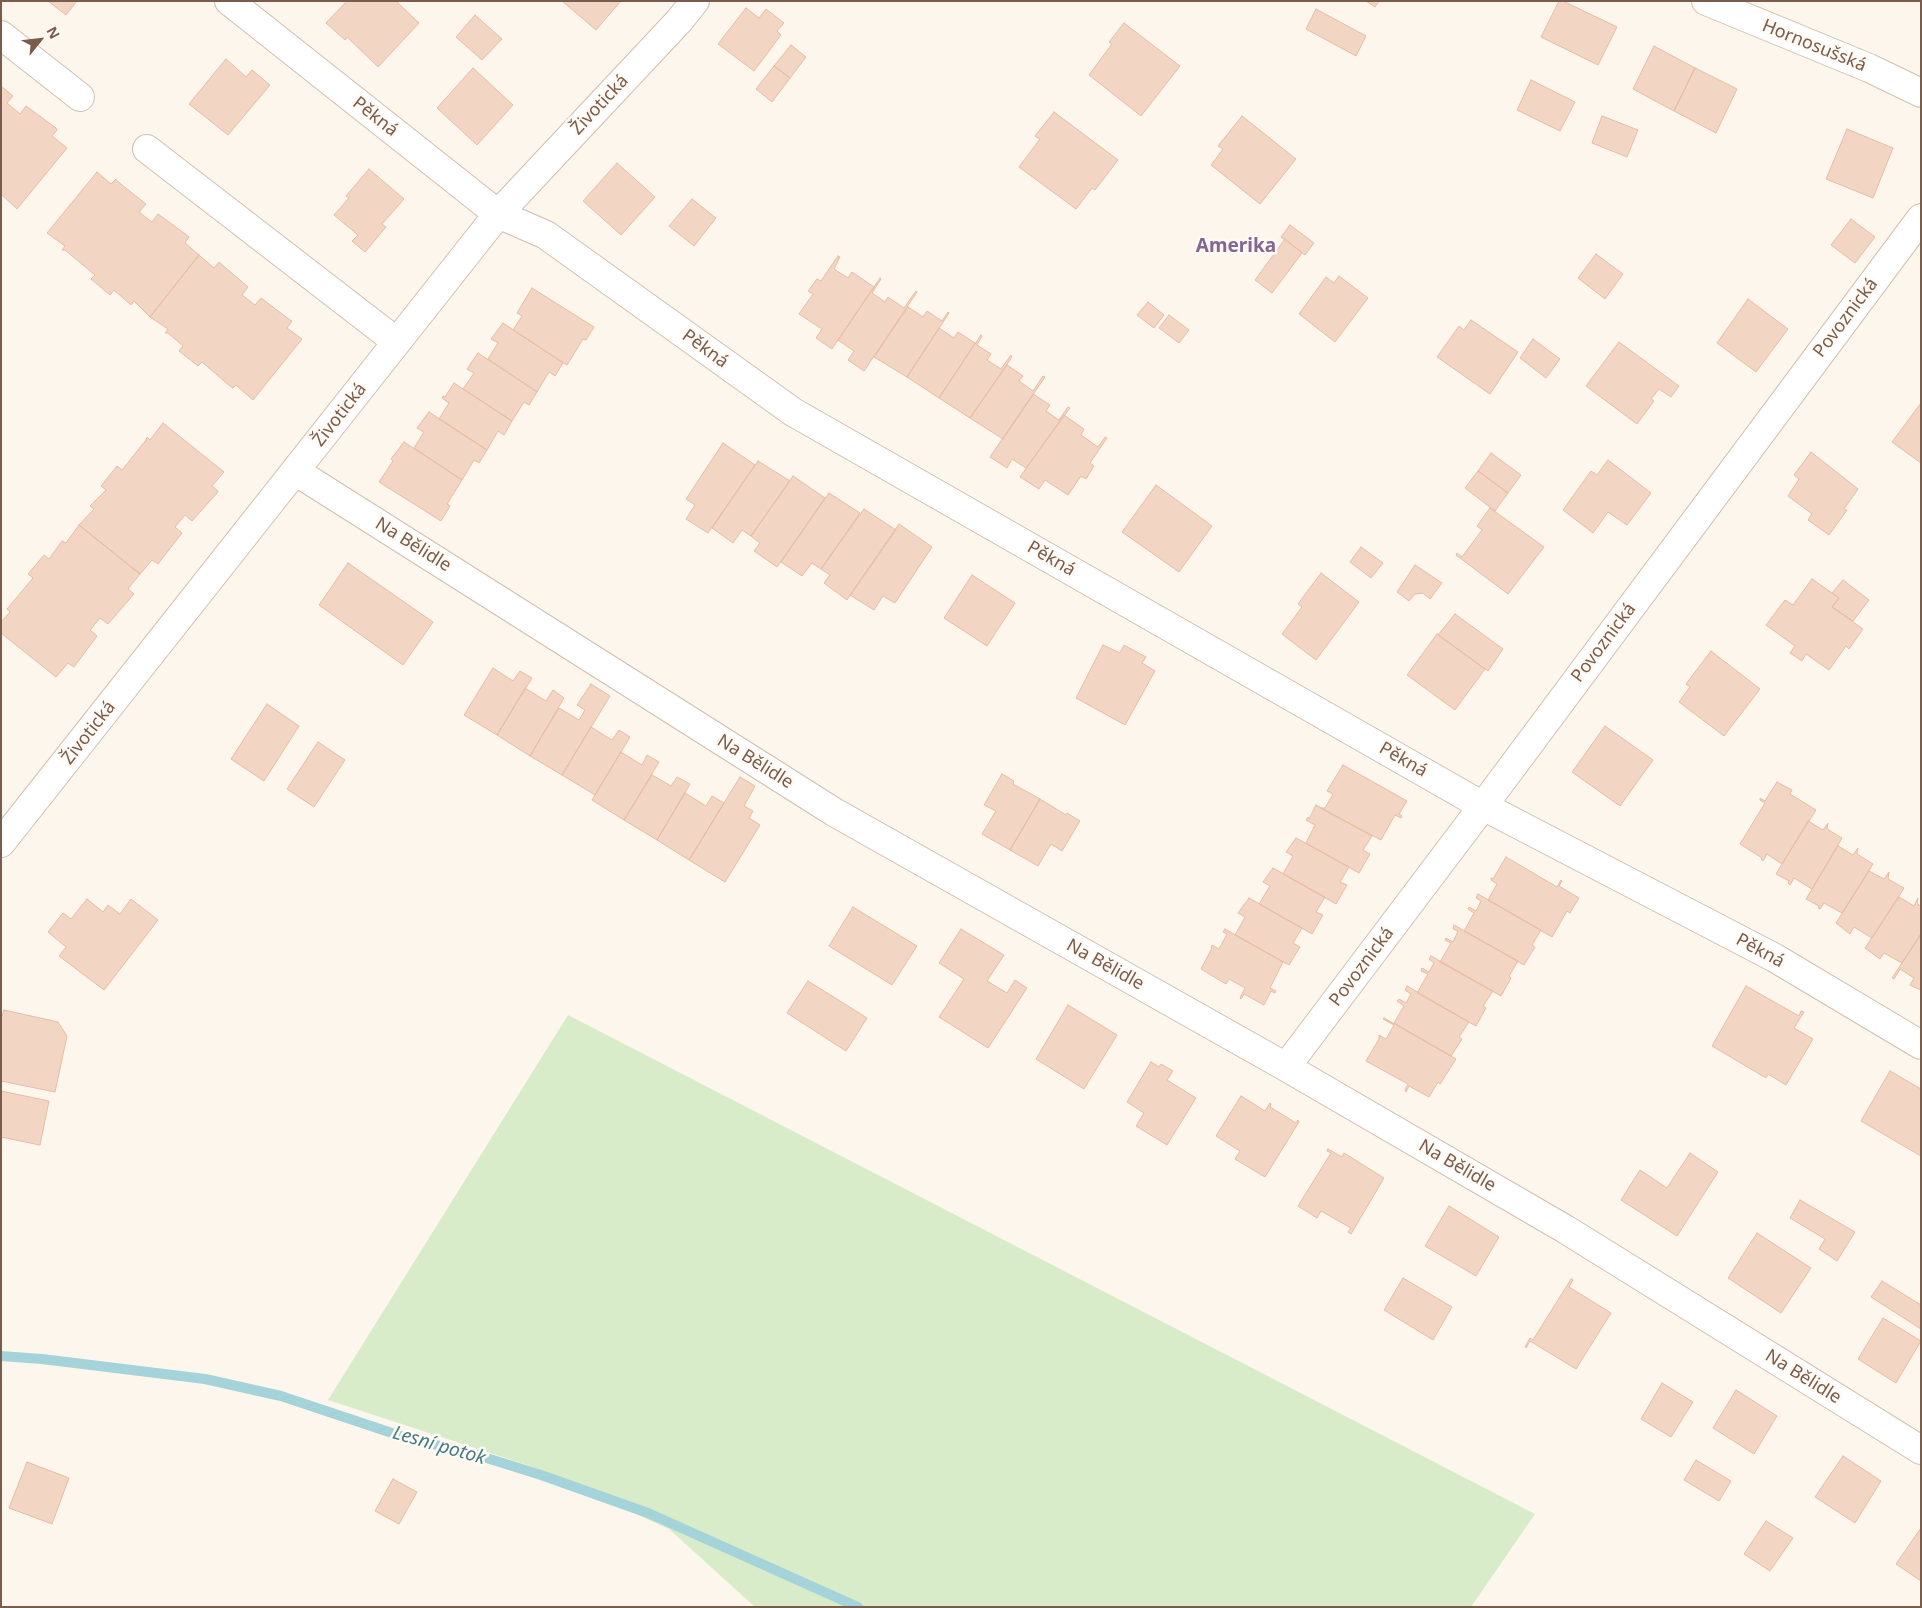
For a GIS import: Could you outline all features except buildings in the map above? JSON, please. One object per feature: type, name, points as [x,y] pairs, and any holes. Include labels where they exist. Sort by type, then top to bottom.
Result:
[{"type":"street","name":"Pěkná","points":[[229,1],[498,214],[546,235],[792,412],[1483,806],[1774,958],[1921,1045]]},
{"type":"street","name":"Životická","points":[[1,843],[498,214],[679,21],[695,1]]},
{"type":"street","name":"Hornosušská","points":[[1706,1],[1869,68],[1921,93]]},
{"type":"street","points":[[1,35],[80,97]]},
{"type":"street","points":[[147,148],[397,342]]},
{"type":"street","name":"Povoznická","points":[[1286,1067],[1921,218]]},
{"type":"street","name":"Na Bělidle","points":[[295,471],[834,812],[1286,1067],[1565,1229],[1921,1450]]},
{"type":"green space","points":[[568,1015],[1535,1514],[1471,1607],[755,1607],[669,1529],[530,1466],[328,1400]]},
{"type":"waterway","name":"Lesní potok","points":[[1,1356],[42,1359],[205,1379],[281,1396],[407,1438],[474,1454],[541,1475],[648,1513],[858,1607]]},
{"type":"district","name":"Amerika","points":[[1236,247]]}]
